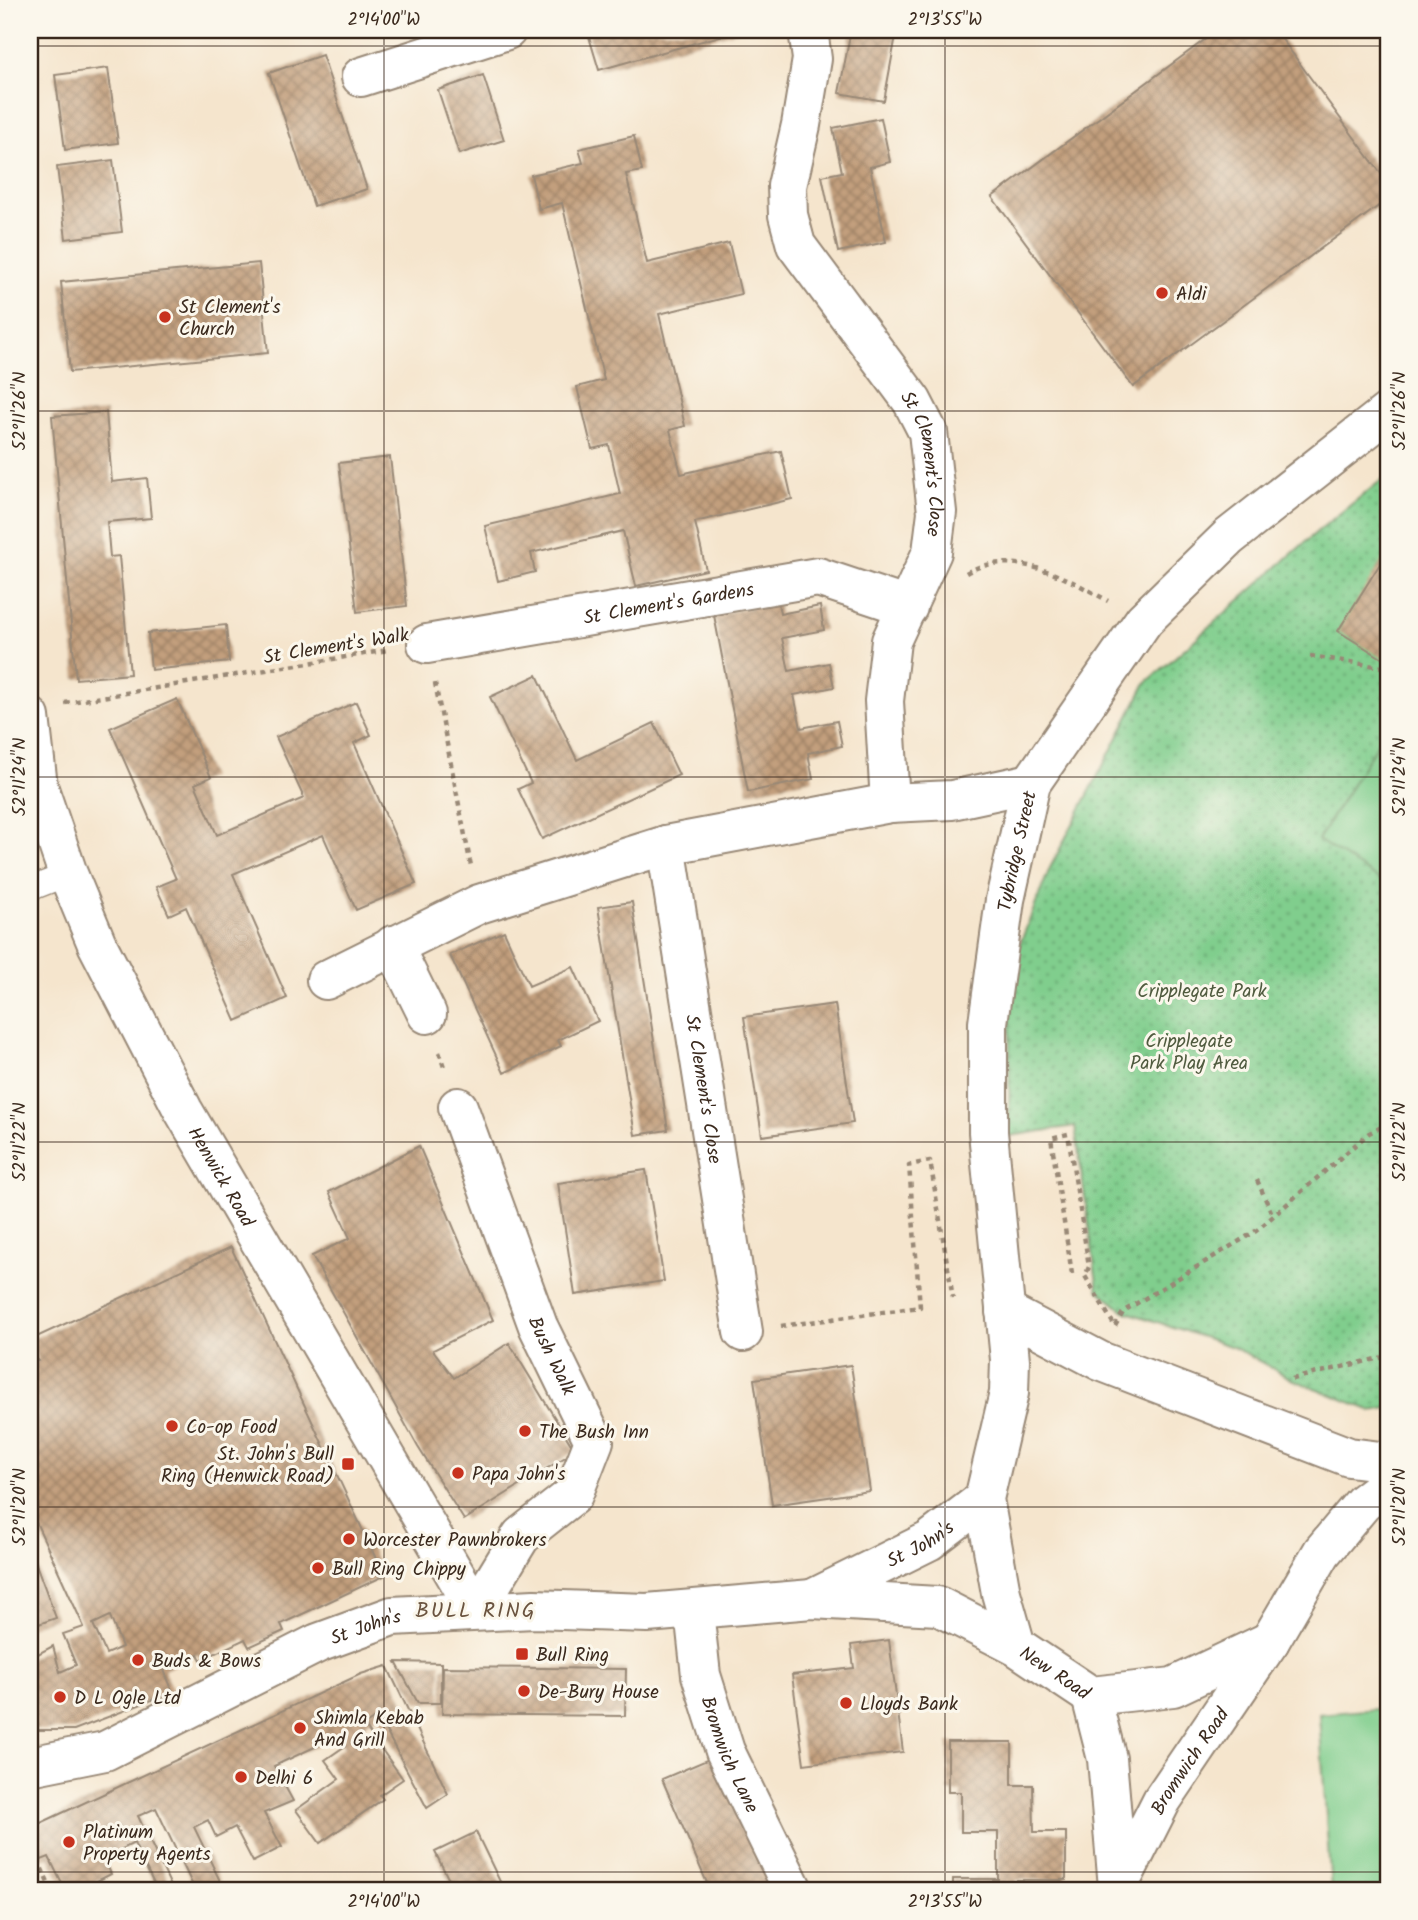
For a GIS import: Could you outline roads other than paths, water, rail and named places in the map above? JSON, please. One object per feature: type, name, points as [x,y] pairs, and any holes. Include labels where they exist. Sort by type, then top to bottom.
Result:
[{"type":"main road","points":[[361,76],[507,30]]},
{"type":"main road","name":"St Clement's Close","points":[[808,30],[812,60],[787,186],[788,215],[796,245],[912,401],[928,432],[937,512],[932,552],[891,641],[884,701],[890,803]]},
{"type":"main road","name":"Tybridge Street","points":[[1005,1311],[988,1132],[988,1023],[1005,900],[1031,783],[1144,620],[1229,537],[1388,412]]},
{"type":"main road","name":"St Clement's Gardens","points":[[427,644],[817,577],[908,607]]},
{"type":"main road","name":"Henwick Road","points":[[43,711],[38,786],[68,874],[97,944],[183,1110],[476,1610]]},
{"type":"main road","points":[[326,980],[479,904],[666,845],[890,803],[953,800],[1031,783]]},
{"type":"main road","name":"St Clement's Close","points":[[666,845],[743,1332]]},
{"type":"main road","points":[[393,945],[427,1014]]},
{"type":"main road","name":"Bush Walk","points":[[458,1107],[538,1326],[594,1441],[573,1495],[521,1536],[476,1610]]},
{"type":"main road","points":[[1005,1311],[1100,1361],[1349,1457],[1388,1462]]},
{"type":"main road","name":"New Road","points":[[1005,1311],[1010,1360],[1009,1393],[984,1499],[1001,1593],[1016,1646],[1091,1696],[1173,1687],[1270,1641]]},
{"type":"main road","points":[[1270,1641],[1322,1552],[1363,1503],[1388,1484]]},
{"type":"main road","name":"St John's","points":[[812,1599],[929,1541],[984,1499]]},
{"type":"main road","name":"St John's","points":[[30,1766],[105,1751],[318,1643],[392,1616],[476,1610],[694,1611],[812,1599],[937,1606],[1016,1646]]},
{"type":"main road","name":"Bromwich Lane","points":[[694,1611],[701,1675],[725,1751],[793,1890]]},
{"type":"main road","name":"Bromwich Road","points":[[1118,1889],[1162,1800],[1270,1641]]},
{"type":"main road","name":"Bromwich Road","points":[[1091,1696],[1107,1759],[1118,1889]]},
{"type":"lane","points":[[30,889],[68,874]]},
{"type":"place","name":"Aldi","points":[[1162,293]]},
{"type":"place","name":"St Clement's Church","points":[[165,317]]},
{"type":"place","name":"Co-op Food","points":[[172,1426]]},
{"type":"place","name":"The Bush Inn","points":[[525,1431]]},
{"type":"place","name":"St. John's Bull Ring (Henwick Road)","points":[[348,1464]]},
{"type":"place","name":"Papa John's","points":[[458,1473]]},
{"type":"place","name":"Worcester Pawnbrokers","points":[[349,1539]]},
{"type":"place","name":"Bull Ring Chippy","points":[[318,1568]]},
{"type":"place","name":"Bull Ring","points":[[522,1654]]},
{"type":"place","name":"Buds & Bows","points":[[138,1660]]},
{"type":"place","name":"De-Bury House","points":[[524,1691]]},
{"type":"place","name":"D L Ogle Ltd","points":[[60,1697]]},
{"type":"place","name":"Lloyds Bank","points":[[846,1703]]},
{"type":"place","name":"Shimla Kebab And Grill","points":[[300,1728]]},
{"type":"place","name":"Delhi 6","points":[[241,1777]]},
{"type":"place","name":"Platinum Property Agents","points":[[69,1842]]},
{"type":"district","name":"BULL RING","points":[[476,1610]]},
{"type":"park label","name":"Cripplegate Park","points":[[1202,990]]},
{"type":"park label","name":"Cripplegate Park Play Area","points":[[1189,1051]]}]
